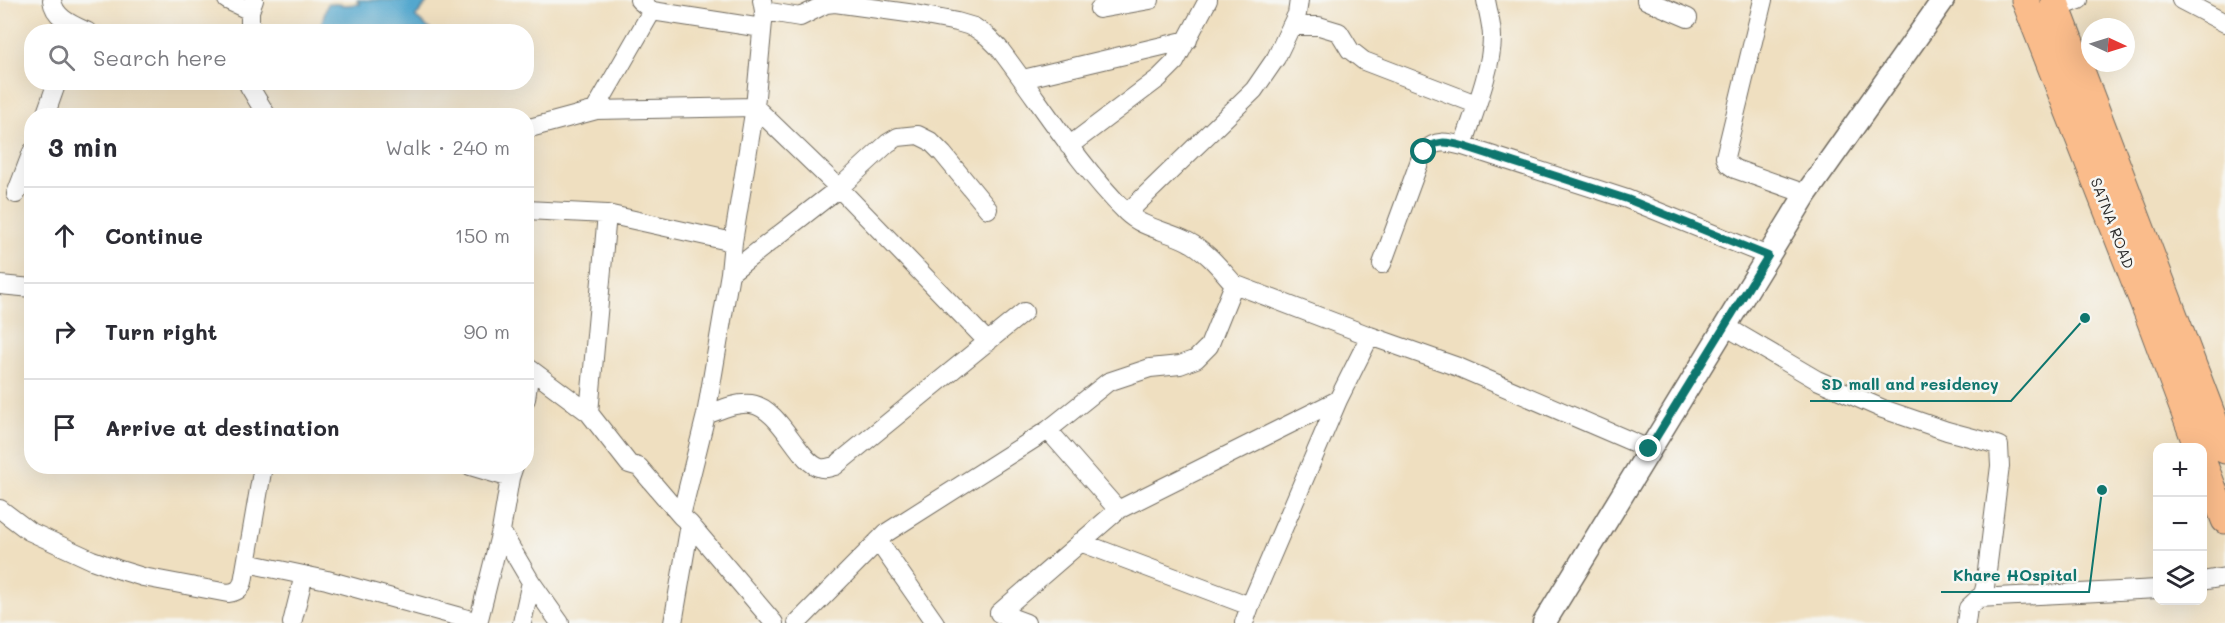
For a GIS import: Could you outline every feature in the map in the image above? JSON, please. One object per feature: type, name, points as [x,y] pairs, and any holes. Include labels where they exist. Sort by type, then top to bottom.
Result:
[{"type":"main road","name":"SATNA ROAD","points":[[2025,0],[2196,443]]},
{"type":"main road","points":[[2063,3],[2225,450]]},
{"type":"main road","points":[[2207,473],[2225,520]]},
{"type":"street","points":[[52,0],[53,8],[58,15],[71,24]]},
{"type":"street","points":[[227,0],[252,5],[251,24]]},
{"type":"street","points":[[689,17],[698,0]]},
{"type":"street","points":[[1099,9],[1149,0]]},
{"type":"street","points":[[1069,146],[1159,78],[1175,62],[1208,0]]},
{"type":"street","points":[[1127,213],[1254,90],[1276,58],[1297,14],[1299,0]]},
{"type":"street","points":[[1463,146],[1492,46],[1486,0]]},
{"type":"street","points":[[1646,0],[1688,18]]},
{"type":"street","points":[[1763,0],[1725,157],[1728,164],[1735,169],[1806,194]]},
{"type":"street","points":[[1544,623],[1806,194],[1943,0]]},
{"type":"street","points":[[2181,0],[2225,23]]},
{"type":"street","points":[[988,342],[839,188],[755,107],[595,110],[646,6],[689,17],[763,13],[800,17],[826,4],[835,3],[915,14],[974,27],[987,36],[1023,79],[1069,146],[1127,213],[1141,222],[1186,240],[1201,249],[1234,284],[1458,367],[1649,449]]},
{"type":"street","points":[[673,623],[686,520],[730,273],[755,107],[763,13]]},
{"type":"street","points":[[1291,26],[1319,26],[1339,32],[1350,50],[1364,61],[1476,104]]},
{"type":"street","points":[[1023,79],[1188,40]]},
{"type":"street","points":[[48,108],[54,90]]},
{"type":"street","points":[[251,90],[262,108]]},
{"type":"street","points":[[534,127],[600,109]]},
{"type":"street","points":[[730,273],[839,188],[888,143],[898,137],[918,135],[930,141],[988,209]]},
{"type":"street","points":[[1382,264],[1424,152],[1431,144],[1442,142],[1463,146],[1627,199],[1768,256]]},
{"type":"street","points":[[16,194],[24,173]]},
{"type":"street","points":[[534,210],[607,214],[733,242]]},
{"type":"street","points":[[589,412],[607,214]]},
{"type":"street","points":[[797,623],[886,533],[1048,430],[1108,382],[1150,368],[1180,365],[1196,359],[1209,346],[1234,284]]},
{"type":"street","points":[[0,285],[24,287]]},
{"type":"street","points":[[706,415],[737,404],[759,406],[773,417],[810,461],[819,468],[835,466],[1024,312]]},
{"type":"street","points":[[1725,326],[1817,380],[1883,409],[1999,446],[2000,466],[1985,587],[1983,594],[1968,608],[1966,623]]},
{"type":"street","points":[[1080,542],[1247,614],[1338,400],[1370,336]]},
{"type":"street","points":[[534,371],[589,412],[629,464],[639,467],[769,620]]},
{"type":"street","points":[[992,618],[1118,510],[1338,400]]},
{"type":"street","points":[[1048,430],[1118,510]]},
{"type":"street","points":[[0,509],[29,531],[92,560],[143,577],[228,593],[241,587],[248,563],[262,474]]},
{"type":"street","points":[[248,563],[327,580],[478,622],[501,531],[512,474]]},
{"type":"street","points":[[501,531],[531,582],[560,623]]},
{"type":"street","points":[[878,541],[935,623]]},
{"type":"street","points":[[292,623],[304,575]]},
{"type":"street","points":[[2207,580],[2225,577]]},
{"type":"street","points":[[522,623],[531,582]]},
{"type":"street","points":[[1978,598],[2153,589]]},
{"type":"street","points":[[992,618],[1026,623]]},
{"type":"water","points":[[357,0],[426,0],[427,3],[415,17],[424,24],[321,24],[328,3],[360,4]]},
{"type":"place","name":"SD mall and residency","points":[[2085,318]]},
{"type":"place","name":"Khare HOspital","points":[[2102,490]]},
{"type":"route","points":[[1424,152],[1431,144],[1442,142],[1463,146],[1627,199],[1768,256],[1649,449]]}]
